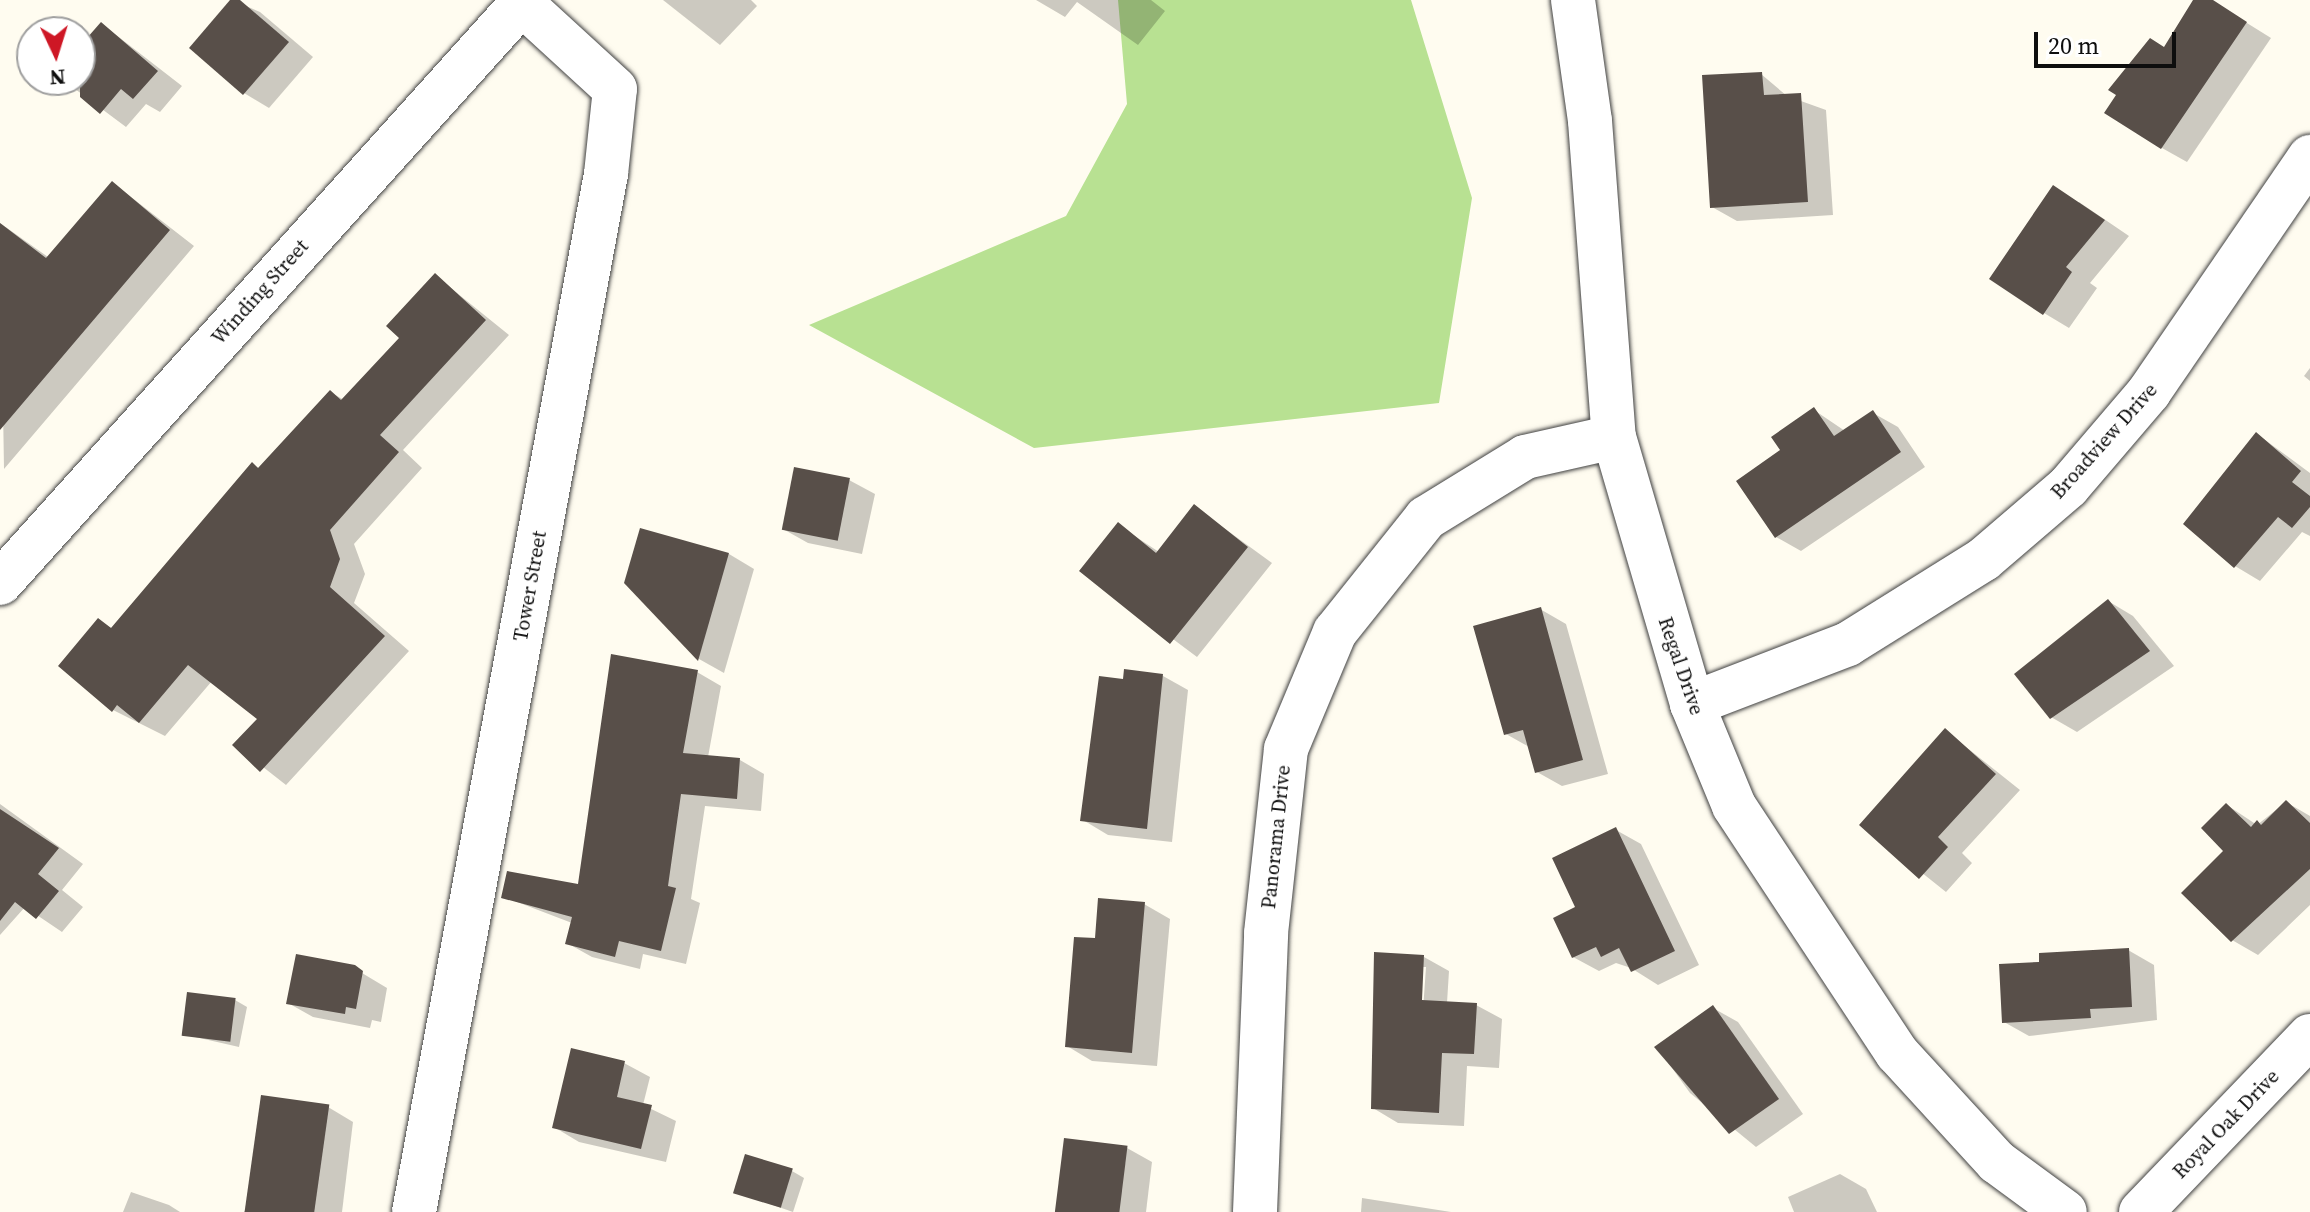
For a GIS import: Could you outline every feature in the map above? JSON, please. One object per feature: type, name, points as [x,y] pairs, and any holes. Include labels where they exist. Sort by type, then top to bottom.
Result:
[{"type":"street","name":"Regal Drive","points":[[1573,0],[1590,121],[1614,437],[1692,704],[1734,806],[1897,1053],[1997,1162],[2065,1212]]},
{"type":"street","name":"Winding Street","points":[[0,583],[520,2]]},
{"type":"street","name":"Tower Street","points":[[414,1212],[606,174],[615,89],[520,2]]},
{"type":"street","name":"Broadview Drive","points":[[1692,704],[1848,644],[1984,559],[2068,487],[2149,392],[2310,157]]},
{"type":"street","name":"Panorama Drive","points":[[1255,1212],[1266,933],[1286,749],[1335,632],[1426,518],[1525,457],[1614,437]]},
{"type":"street","name":"Royal Oak Drive","points":[[2141,1212],[2310,1036]]},
{"type":"green space","points":[[1118,0],[1411,0],[1472,198],[1439,403],[1034,448],[809,325],[1066,216],[1127,104]]},
{"type":"building","points":[[230,0],[240,0],[289,42],[243,95],[189,48]]},
{"type":"building","points":[[2193,0],[2213,0],[2247,22],[2161,149],[2104,113],[2116,95],[2108,90],[2150,38],[2164,47]]},
{"type":"building","points":[[101,22],[158,71],[133,99],[121,89],[100,114],[80,97],[96,96],[96,28]]},
{"type":"building","points":[[1762,72],[1764,95],[1801,93],[1808,202],[1710,208],[1702,75]]},
{"type":"building","points":[[112,181],[170,230],[0,430],[0,223],[46,258]]},
{"type":"building","points":[[2053,185],[2105,220],[2066,267],[2072,272],[2043,315],[1989,279]]},
{"type":"building","points":[[435,273],[486,320],[380,435],[399,452],[330,530],[340,559],[330,587],[385,636],[260,772],[232,745],[257,719],[188,665],[139,723],[117,705],[112,712],[58,666],[98,618],[111,628],[252,462],[258,468],[330,390],[341,400],[399,338],[386,326]]},
{"type":"building","points":[[1814,407],[1834,436],[1873,410],[1901,452],[1775,538],[1736,481],[1780,450],[1771,437]]},
{"type":"building","points":[[2256,432],[2301,471],[2292,482],[2310,496],[2310,507],[2292,528],[2278,517],[2234,568],[2183,524]]},
{"type":"building","points":[[794,467],[850,478],[838,541],[782,530]]},
{"type":"building","points":[[1194,504],[1248,547],[1170,644],[1079,571],[1118,522],[1156,553]]},
{"type":"building","points":[[640,528],[729,553],[698,661],[624,583]]},
{"type":"building","points":[[2108,599],[2150,651],[2050,719],[2014,674]]},
{"type":"building","points":[[1541,607],[1583,760],[1535,773],[1523,730],[1504,735],[1473,626]]},
{"type":"building","points":[[611,654],[698,670],[683,753],[740,758],[737,799],[681,794],[668,886],[676,888],[661,951],[619,941],[615,957],[565,944],[572,917],[501,898],[507,871],[578,884]]},
{"type":"building","points":[[1124,669],[1163,674],[1147,829],[1080,821],[1099,676],[1123,679]]},
{"type":"building","points":[[1945,728],[1996,774],[1938,837],[1948,847],[1919,879],[1859,825]]},
{"type":"building","points":[[2286,800],[2310,823],[2310,869],[2231,942],[2181,893],[2223,851],[2201,828],[2226,803],[2251,827],[2257,820],[2261,825]]},
{"type":"building","points":[[0,809],[59,848],[38,874],[59,891],[36,919],[15,902],[0,921]]},
{"type":"building","points":[[1616,827],[1675,951],[1631,972],[1619,948],[1601,957],[1596,947],[1572,958],[1553,918],[1575,907],[1552,858]]},
{"type":"building","points":[[1098,898],[1145,902],[1132,1053],[1065,1047],[1074,937],[1095,938]]},
{"type":"building","points":[[2129,948],[2132,1007],[2090,1009],[2091,1018],[2002,1023],[1999,964],[2039,962],[2039,953]]},
{"type":"building","points":[[1374,952],[1424,955],[1422,1000],[1477,1003],[1474,1054],[1442,1053],[1439,1113],[1371,1109]]},
{"type":"building","points":[[296,954],[355,965],[363,971],[356,1009],[346,1007],[345,1014],[286,1004]]},
{"type":"building","points":[[187,992],[236,998],[230,1042],[182,1036]]},
{"type":"building","points":[[1713,1005],[1779,1099],[1729,1134],[1654,1047]]},
{"type":"building","points":[[571,1048],[625,1061],[617,1097],[652,1105],[641,1149],[552,1128]]},
{"type":"building","points":[[261,1095],[329,1105],[314,1212],[245,1212]]},
{"type":"building","points":[[1064,1138],[1128,1146],[1119,1212],[1055,1212]]},
{"type":"building","points":[[745,1154],[793,1169],[781,1208],[733,1193]]}]
